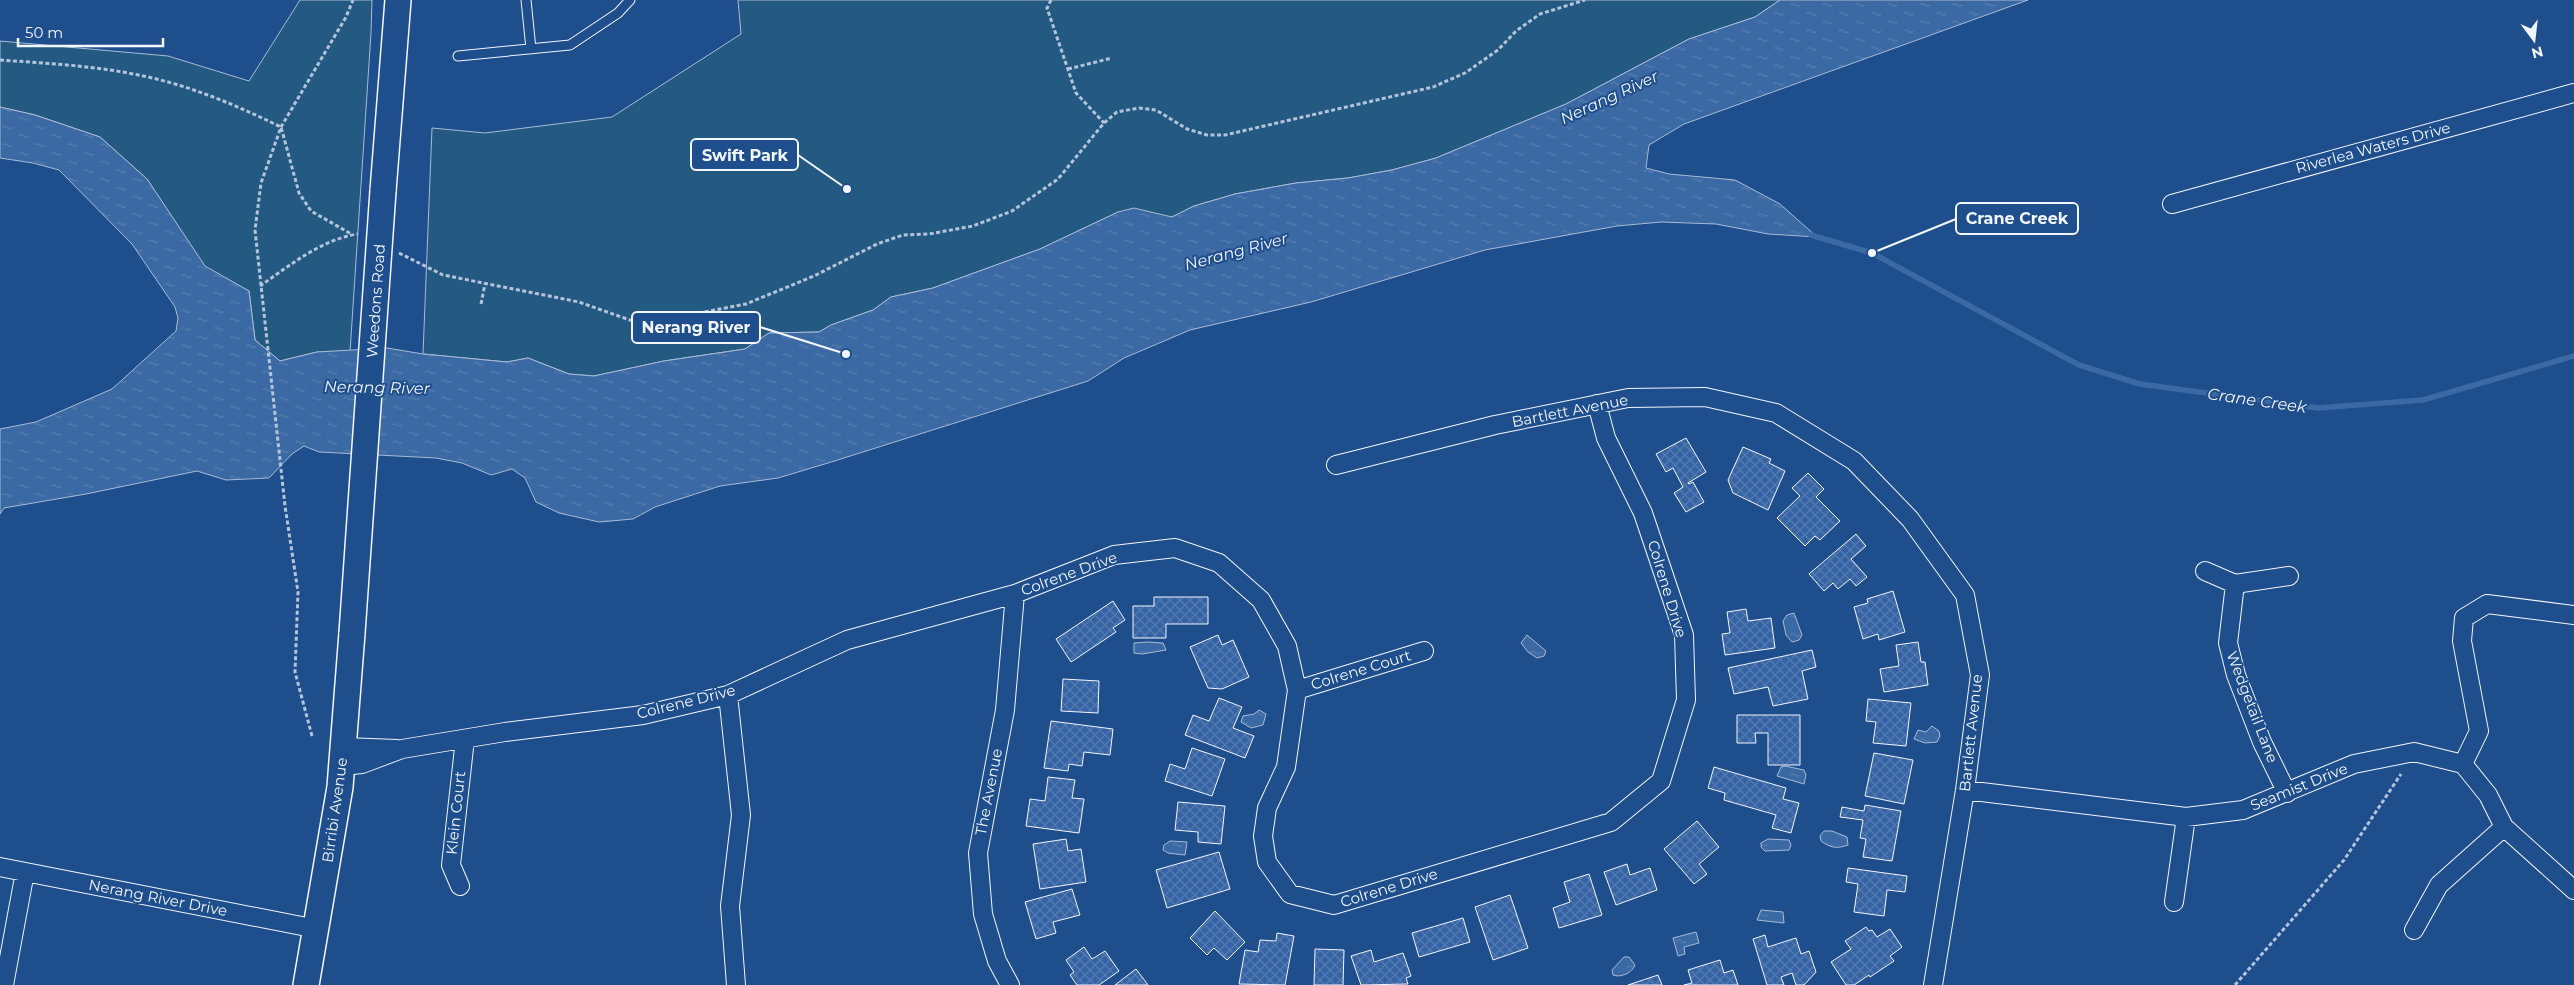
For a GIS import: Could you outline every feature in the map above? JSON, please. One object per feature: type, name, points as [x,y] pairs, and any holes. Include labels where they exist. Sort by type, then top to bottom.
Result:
[{"type":"street","name":"Weedons Road","points":[[352,633],[398,0]]},
{"type":"street","name":"Riverlea Waters Drive","points":[[2172,204],[2574,93]]},
{"type":"street","name":"Bartlett Avenue","points":[[1336,465],[1495,425],[1628,398],[1705,397],[1776,413],[1854,461],[1910,518],[1964,595],[1980,675],[1965,790],[1933,985]]},
{"type":"street","name":"Colrene Drive","points":[[343,756],[643,714],[728,695],[847,640],[1016,594],[1114,555],[1175,548],[1219,563],[1261,600],[1287,646],[1297,690],[1286,767],[1267,808],[1263,836],[1267,862],[1290,894],[1334,905],[1611,822],[1661,781],[1686,700],[1684,635],[1643,513],[1606,438],[1596,404]]},
{"type":"street","points":[[2205,571],[2235,584],[2289,576]]},
{"type":"street","name":"Wedgetail Lane","points":[[2235,584],[2228,643],[2236,675],[2262,742],[2287,793]]},
{"type":"street","name":"The Avenue","points":[[1010,985],[997,961],[983,914],[978,852],[1005,710],[1016,594]]},
{"type":"street","points":[[2574,615],[2487,604],[2464,618],[2462,641],[2479,731],[2462,764],[2488,795],[2504,826],[2574,890]]},
{"type":"street","name":"Birribi Avenue","points":[[306,985],[317,929],[343,756],[352,633]]},
{"type":"street","name":"Colrene Court","points":[[1297,690],[1424,651]]},
{"type":"street","points":[[728,695],[741,815],[730,906],[736,985]]},
{"type":"street","name":"Klein Court","points":[[460,886],[451,865],[465,739]]},
{"type":"street","name":"Seamist Drive","points":[[1965,790],[2186,817],[2243,810],[2354,764],[2414,752],[2462,764]]},
{"type":"street","points":[[2174,902],[2186,817]]},
{"type":"street","points":[[2414,930],[2439,885],[2504,826]]},
{"type":"street","name":"Nerang River Drive","points":[[0,867],[317,929]]},
{"type":"street","points":[[4,985],[25,872]]},
{"type":"lane","points":[[526,0],[531,49]]},
{"type":"lane","points":[[458,56],[570,45],[618,12],[630,0]]},
{"type":"path","points":[[312,736],[296,672],[298,592],[286,506],[254,230],[261,183],[281,127],[346,17],[353,0]]},
{"type":"path","points":[[1051,0],[1047,8],[1076,92],[1104,123]]},
{"type":"path","points":[[398,252],[443,276],[579,302],[641,324],[746,304],[814,276],[877,244],[903,235],[929,234],[973,226],[1012,211],[1058,179],[1104,123],[1117,112],[1139,108],[1156,110],[1187,129],[1207,135],[1225,135],[1433,87],[1465,73],[1498,50],[1516,30],[1540,14],[1585,0]]},
{"type":"path","points":[[1068,69],[1112,58]]},
{"type":"path","points":[[0,60],[77,66],[126,73],[173,83],[231,103],[281,127],[299,193],[311,210],[353,235]]},
{"type":"path","points":[[260,286],[298,259],[332,242],[353,235],[363,234]]},
{"type":"path","points":[[481,304],[485,284]]},
{"type":"path","points":[[2235,985],[2344,860],[2414,752]]},
{"type":"shaded area","points":[[300,0],[372,0],[371,33],[350,352],[317,352],[280,361],[255,340],[249,291],[205,267],[147,179],[100,137],[35,115],[0,107],[0,41],[168,56],[249,81]]},
{"type":"shaded area","points":[[738,0],[1780,0],[1755,17],[1689,39],[1566,104],[1436,158],[1392,170],[1348,178],[1296,183],[1235,194],[1194,206],[1172,217],[1118,212],[1040,249],[933,288],[891,297],[873,310],[831,325],[819,332],[769,333],[745,349],[664,361],[594,376],[569,374],[528,358],[507,362],[423,354],[432,128],[485,133],[612,117],[741,34]]},
{"type":"water","points":[[1780,0],[2028,0],[1684,124],[1649,145],[1646,168],[1669,174],[1735,180],[1780,204],[1817,237],[1768,234],[1716,224],[1661,222],[1617,226],[1485,250],[1311,302],[1190,330],[1124,358],[1088,381],[778,478],[720,486],[655,507],[633,519],[599,522],[559,513],[536,502],[525,478],[512,469],[491,475],[462,463],[436,458],[319,452],[304,446],[292,454],[269,478],[226,480],[197,471],[86,494],[4,508],[0,514],[0,429],[36,422],[112,389],[176,331],[178,318],[175,307],[132,244],[59,170],[33,163],[0,158],[0,107],[35,115],[100,137],[147,179],[205,266],[249,291],[255,340],[280,361],[317,352],[387,348],[423,354],[507,362],[528,358],[569,374],[594,376],[664,361],[745,349],[769,333],[819,332],[831,325],[873,310],[891,297],[933,288],[1040,249],[1118,212],[1134,208],[1172,217],[1194,206],[1235,194],[1296,183],[1348,178],[1392,170],[1436,158],[1566,104],[1689,39],[1755,17]]},
{"type":"water","points":[[1794,613],[1802,635],[1799,640],[1792,642],[1786,635],[1783,621],[1787,615]]},
{"type":"water","points":[[1527,635],[1546,651],[1544,656],[1537,658],[1528,652],[1521,643]]},
{"type":"water","points":[[1134,643],[1163,643],[1166,650],[1142,654],[1134,653]]},
{"type":"water","points":[[1259,710],[1266,714],[1263,725],[1251,728],[1241,722],[1243,716],[1254,714]]},
{"type":"water","points":[[1932,726],[1939,731],[1940,736],[1937,742],[1925,743],[1914,739],[1918,730],[1926,732]]},
{"type":"water","points":[[1785,766],[1804,770],[1806,775],[1804,784],[1777,776],[1781,767]]},
{"type":"water","points":[[1824,831],[1832,831],[1847,837],[1848,845],[1834,847],[1821,841],[1820,836]]},
{"type":"water","points":[[1768,839],[1789,840],[1791,845],[1789,850],[1765,851],[1761,847],[1761,843]]},
{"type":"water","points":[[1170,841],[1187,842],[1185,855],[1168,853],[1163,850],[1164,845]]},
{"type":"water","points":[[1761,910],[1783,912],[1784,923],[1757,920]]},
{"type":"water","points":[[1696,932],[1699,943],[1684,947],[1685,954],[1678,956],[1673,938]]},
{"type":"water","points":[[1624,957],[1629,957],[1635,965],[1634,968],[1623,975],[1613,975],[1612,970]]},
{"type":"building","points":[[1686,438],[1706,472],[1688,483],[1693,482],[1704,502],[1686,512],[1674,493],[1683,487],[1673,468],[1666,472],[1656,454]]},
{"type":"building","points":[[1743,447],[1771,459],[1769,463],[1785,471],[1768,510],[1733,493],[1728,480]]},
{"type":"building","points":[[1808,473],[1824,489],[1816,497],[1840,521],[1820,540],[1815,536],[1805,546],[1777,518],[1800,496],[1792,488]]},
{"type":"building","points":[[1856,534],[1866,546],[1851,559],[1867,577],[1856,586],[1850,579],[1838,589],[1833,583],[1824,591],[1809,574]]},
{"type":"building","points":[[1893,591],[1905,632],[1879,640],[1878,634],[1863,639],[1854,607],[1868,603],[1867,599]]},
{"type":"building","points":[[1154,597],[1208,597],[1208,624],[1166,624],[1166,638],[1133,638],[1133,606],[1154,606]]},
{"type":"building","points":[[1113,601],[1125,620],[1113,628],[1116,632],[1071,662],[1056,639]]},
{"type":"building","points":[[1746,609],[1748,621],[1771,618],[1775,648],[1725,655],[1722,634],[1730,633],[1727,612]]},
{"type":"building","points":[[1218,635],[1222,645],[1233,640],[1249,677],[1222,689],[1208,688],[1190,647]]},
{"type":"building","points":[[1918,642],[1921,662],[1925,662],[1928,685],[1884,692],[1880,669],[1899,666],[1896,645]]},
{"type":"building","points":[[1812,650],[1816,667],[1802,671],[1808,699],[1773,706],[1768,687],[1734,694],[1728,668]]},
{"type":"building","points":[[1063,679],[1099,681],[1098,713],[1061,711]]},
{"type":"building","points":[[1219,698],[1242,707],[1233,728],[1254,736],[1245,758],[1185,735],[1193,715],[1209,721]]},
{"type":"building","points":[[1868,699],[1911,703],[1906,746],[1873,743],[1876,722],[1866,721]]},
{"type":"building","points":[[1737,715],[1800,715],[1800,765],[1768,765],[1768,733],[1755,733],[1756,743],[1737,743]]},
{"type":"building","points":[[1051,721],[1113,729],[1110,755],[1084,752],[1082,766],[1069,764],[1068,771],[1044,768]]},
{"type":"building","points":[[1192,748],[1225,759],[1212,796],[1165,781],[1170,764],[1185,769]]},
{"type":"building","points":[[1874,753],[1913,760],[1904,804],[1865,796]]},
{"type":"building","points":[[1714,767],[1786,788],[1783,799],[1799,803],[1791,833],[1772,828],[1776,815],[1724,800],[1725,793],[1708,788]]},
{"type":"building","points":[[1048,777],[1075,780],[1072,798],[1084,799],[1079,833],[1026,826],[1030,799],[1045,801]]},
{"type":"building","points":[[1178,802],[1225,806],[1221,844],[1198,842],[1198,832],[1175,830]]},
{"type":"building","points":[[1865,805],[1901,811],[1892,861],[1863,857],[1866,839],[1860,838],[1863,820],[1840,817],[1842,807],[1864,811]]},
{"type":"building","points":[[1697,821],[1719,847],[1699,864],[1707,874],[1694,884],[1664,849]]},
{"type":"building","points":[[1066,839],[1068,851],[1081,849],[1086,882],[1040,889],[1033,844]]},
{"type":"building","points":[[1219,852],[1230,889],[1167,908],[1156,870]]},
{"type":"building","points":[[1627,864],[1630,875],[1650,868],[1657,890],[1616,905],[1604,872]]},
{"type":"building","points":[[1848,868],[1907,876],[1905,892],[1887,890],[1884,916],[1854,912],[1858,884],[1846,882]]},
{"type":"building","points":[[1589,874],[1602,915],[1559,928],[1553,908],[1570,902],[1564,882]]},
{"type":"building","points":[[1072,889],[1080,915],[1053,922],[1056,933],[1036,939],[1025,902]]},
{"type":"building","points":[[1510,895],[1528,948],[1493,960],[1475,907]]},
{"type":"building","points":[[1215,911],[1245,942],[1227,960],[1214,948],[1207,955],[1190,938]]},
{"type":"building","points":[[1463,918],[1470,942],[1419,957],[1412,933]]},
{"type":"building","points":[[1866,927],[1869,931],[1872,930],[1877,937],[1890,929],[1902,947],[1890,956],[1894,961],[1854,985],[1846,985],[1831,962],[1851,949],[1845,941]]},
{"type":"building","points":[[1277,933],[1294,936],[1285,985],[1239,984],[1245,950],[1258,952],[1260,940],[1276,941]]},
{"type":"building","points":[[1765,935],[1768,947],[1796,938],[1801,954],[1809,951],[1816,972],[1804,985],[1796,985],[1792,973],[1781,977],[1784,985],[1767,985],[1753,939]]},
{"type":"building","points":[[1084,947],[1092,959],[1105,951],[1119,971],[1099,985],[1077,985],[1070,975],[1074,972],[1066,960]]},
{"type":"building","points":[[1315,949],[1344,950],[1343,985],[1314,985]]},
{"type":"building","points":[[1371,950],[1374,962],[1403,953],[1411,976],[1406,978],[1408,984],[1361,985],[1351,956]]},
{"type":"building","points":[[1720,960],[1724,973],[1733,970],[1738,985],[1684,985],[1692,983],[1688,970]]},
{"type":"building","points":[[1136,969],[1148,985],[1115,985]]},
{"type":"building","points":[[1658,975],[1662,985],[1628,985]]},
{"type":"waterway","name":"Crane Creek","points":[[1811,235],[1872,253],[2079,365],[2140,384],[2318,408],[2423,400],[2574,356]]},
{"type":"place","name":"Swift Park","points":[[847,189]]},
{"type":"place","name":"Crane Creek","points":[[1872,253]]},
{"type":"place","name":"Nerang River","points":[[846,354]]}]
